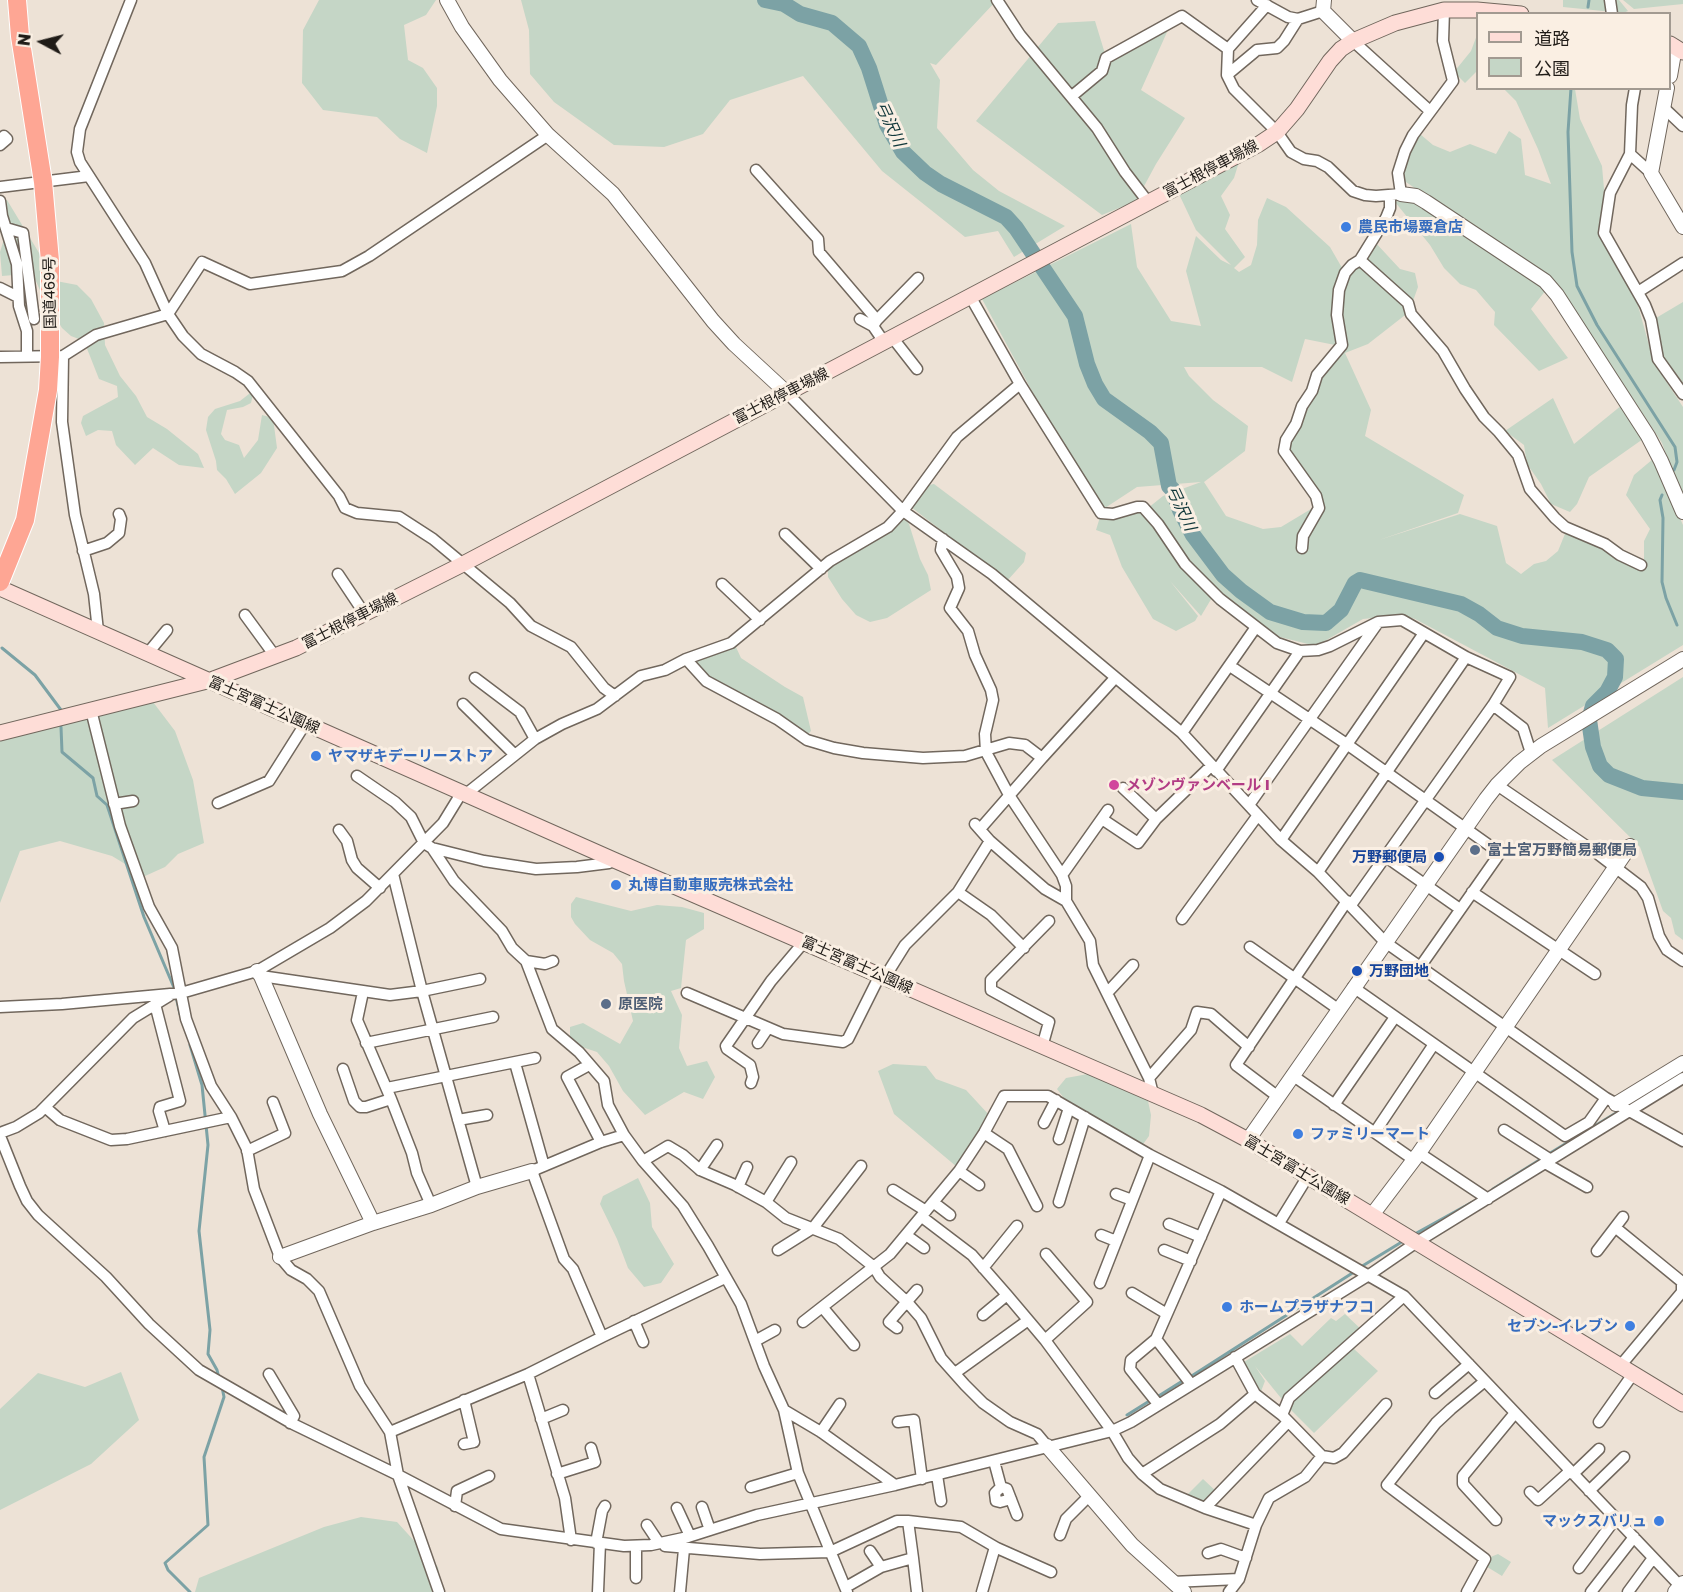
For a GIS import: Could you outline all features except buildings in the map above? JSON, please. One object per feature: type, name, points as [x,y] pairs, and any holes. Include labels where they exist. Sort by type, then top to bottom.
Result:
[{"type":"highway","name":"国道469号","points":[[0,582],[25,520],[56,356],[43,182],[20,36],[17,0]]},
{"type":"main road","name":"富士根停車場線","points":[[0,734],[211,680],[275,656],[463,564],[1259,144],[1277,132],[1297,109],[1330,61],[1353,41],[1395,23],[1453,7],[1502,12]]},
{"type":"main road","name":"富士宮富士公園線","points":[[0,588],[614,860],[1201,1115],[1248,1140],[1683,1404]]},
{"type":"street","points":[[131,0],[79,134],[77,152],[80,162],[146,263],[168,314],[188,344],[248,381],[339,496],[345,508],[357,513],[399,517],[433,539],[510,603],[531,626],[571,647],[604,688],[615,696]]},
{"type":"street","points":[[447,0],[485,61],[548,135],[613,194],[713,321],[903,511],[992,574],[1182,733],[1281,840],[1318,872],[1385,942],[1617,1104],[1683,1141]]},
{"type":"street","points":[[997,0],[1020,34],[1097,128],[1125,172],[1148,202]]},
{"type":"street","points":[[1298,19],[1262,3],[1228,49],[1227,75],[1234,89],[1277,132],[1291,152],[1304,159],[1328,166],[1353,191],[1365,195],[1416,196],[1545,281],[1557,295],[1648,436],[1683,512]]},
{"type":"street","points":[[1227,75],[1257,50],[1277,48],[1298,19],[1324,6],[1353,41],[1430,111]]},
{"type":"street","points":[[1302,548],[1303,536],[1319,508],[1316,496],[1284,451],[1286,440],[1296,424],[1302,406],[1312,391],[1317,375],[1341,345],[1337,315],[1339,290],[1345,273],[1360,260],[1386,218],[1395,195],[1398,173],[1405,151],[1413,135],[1453,81],[1443,41],[1453,7]]},
{"type":"street","points":[[1072,96],[1102,71],[1106,58],[1182,16],[1228,49]]},
{"type":"street","points":[[1671,71],[1676,47]]},
{"type":"street","points":[[1635,90],[1630,154],[1610,193],[1604,233],[1638,292],[1651,320],[1658,359],[1683,394]]},
{"type":"street","points":[[1651,173],[1667,90]]},
{"type":"street","points":[[1663,107],[1683,126]]},
{"type":"street","points":[[0,357],[56,356],[96,335],[168,314],[202,262],[250,284],[342,271],[369,256],[548,135]]},
{"type":"street","points":[[1630,154],[1651,173],[1683,227]]},
{"type":"street","points":[[756,170],[818,239],[819,252],[888,339],[917,369]]},
{"type":"street","points":[[0,187],[89,176]]},
{"type":"street","points":[[0,201],[16,264],[19,306],[27,331],[27,357]]},
{"type":"street","points":[[6,228],[23,233],[34,319]]},
{"type":"street","points":[[1360,260],[1408,303],[1411,314],[1443,351],[1484,417],[1500,432],[1518,455],[1530,489],[1555,518],[1565,527],[1605,544],[1620,555],[1641,565]]},
{"type":"street","points":[[1638,292],[1683,263]]},
{"type":"street","points":[[875,323],[918,278]]},
{"type":"street","points":[[0,288],[18,297]]},
{"type":"street","points":[[970,296],[1020,384],[1101,513],[1113,514],[1143,507],[1158,524],[1185,564],[1220,599],[1276,644],[1300,651],[1317,650],[1378,622],[1402,620],[1466,657],[1510,677],[1386,857],[1349,903],[1236,1065],[1277,1096]]},
{"type":"street","points":[[860,319],[875,323]]},
{"type":"street","points":[[56,356],[62,422],[75,515],[94,594],[98,631]]},
{"type":"street","points":[[0,1007],[62,1004],[176,993],[259,974],[366,901],[393,874],[428,846],[464,793],[535,739],[597,709],[641,676],[665,670],[686,659],[731,643],[830,561],[888,527],[903,511],[957,437],[1020,384]]},
{"type":"street","points":[[83,550],[107,543],[120,533],[119,514]]},
{"type":"street","points":[[785,534],[821,569]]},
{"type":"street","points":[[943,539],[941,550],[957,577],[959,588],[950,608],[968,631],[993,700],[985,734],[986,752],[1009,795],[1062,875],[1066,886],[1066,902]]},
{"type":"street","points":[[338,574],[364,613]]},
{"type":"street","points":[[722,584],[760,620]]},
{"type":"street","points":[[245,615],[275,656]]},
{"type":"street","points":[[1249,805],[1378,622]]},
{"type":"street","points":[[1182,733],[1256,627]]},
{"type":"street","points":[[148,653],[166,630]]},
{"type":"street","points":[[1281,840],[1424,633]]},
{"type":"street","points":[[1062,875],[1105,814],[1138,843],[1156,819],[1213,769],[1300,651]]},
{"type":"street","points":[[1318,872],[1466,657]]},
{"type":"street","points":[[1248,1140],[1353,987],[1497,785],[1536,750],[1683,658]]},
{"type":"street","points":[[686,659],[706,681],[777,719],[807,740],[862,753],[923,758],[966,756],[986,752],[1009,743],[1024,745],[1042,758]]},
{"type":"street","points":[[1230,666],[1500,853],[1420,967]]},
{"type":"street","points":[[475,678],[520,712],[535,739]]},
{"type":"street","points":[[1115,678],[977,827],[1046,889],[1066,902],[1090,941],[1093,965],[1149,1078],[1153,1094]]},
{"type":"street","points":[[463,704],[515,755]]},
{"type":"street","points":[[1492,705],[1523,729],[1536,750]]},
{"type":"street","points":[[91,710],[114,804],[149,907],[172,948],[176,993],[211,1086],[231,1117],[247,1151],[254,1189],[280,1257],[291,1270],[307,1280],[319,1292],[360,1386],[390,1432],[398,1475],[439,1592]]},
{"type":"street","points":[[218,803],[269,780],[305,723]]},
{"type":"street","points":[[357,776],[396,802],[411,817],[428,846],[454,881],[502,930],[512,948],[526,961],[552,1029],[579,1052],[604,1081],[608,1106],[624,1135],[643,1161],[683,1206],[741,1304],[764,1366],[784,1410],[798,1473],[847,1590],[881,1567],[913,1558]]},
{"type":"street","points":[[1497,785],[1641,887],[1648,898],[1659,936],[1667,950],[1683,961]]},
{"type":"street","points":[[1123,788],[1156,819]]},
{"type":"street","points":[[114,804],[133,801]]},
{"type":"street","points":[[1182,919],[1258,815]]},
{"type":"street","points":[[339,830],[347,841],[352,860],[357,868],[380,888]]},
{"type":"street","points":[[687,993],[783,1035],[843,1042],[848,1039],[882,976],[905,945],[958,892],[990,841]]},
{"type":"street","points":[[428,846],[484,861],[536,869],[598,865],[614,860]]},
{"type":"street","points":[[1372,1215],[1416,1157],[1630,846]]},
{"type":"street","points":[[1386,857],[1460,909]]},
{"type":"street","points":[[393,874],[422,991],[477,1187]]},
{"type":"street","points":[[958,892],[991,915],[1024,948]]},
{"type":"street","points":[[1472,892],[1595,974]]},
{"type":"street","points":[[1042,1047],[1049,1022],[991,990],[991,980],[1049,921]]},
{"type":"street","points":[[751,1083],[753,1077],[750,1065],[726,1046],[744,1017],[804,942]]},
{"type":"street","points":[[1250,946],[1338,1009]]},
{"type":"street","points":[[526,961],[545,964],[553,961]]},
{"type":"street","points":[[1107,993],[1133,964]]},
{"type":"street","points":[[259,974],[390,995],[480,979]]},
{"type":"street","points":[[259,974],[320,1114],[373,1223]]},
{"type":"street","points":[[1353,987],[1565,1136],[1683,1063]]},
{"type":"street","points":[[363,992],[357,1020],[389,1093],[431,1206]]},
{"type":"street","points":[[176,993],[133,1018],[39,1113],[0,1135],[27,1201],[38,1215],[106,1277],[157,1332],[199,1370],[290,1423],[398,1475],[501,1530],[598,1543],[655,1544],[690,1536],[757,1515],[922,1479],[1112,1431],[1131,1422],[1155,1400],[1235,1357],[1369,1275],[1412,1239],[1488,1199],[1546,1159],[1617,1104],[1683,1078]]},
{"type":"street","points":[[155,1004],[180,1101],[160,1107],[165,1131]]},
{"type":"street","points":[[1149,1078],[1191,1030],[1197,1012],[1211,1014],[1249,1047]]},
{"type":"street","points":[[366,1043],[493,1017]]},
{"type":"street","points":[[1334,1105],[1395,1017]]},
{"type":"street","points":[[758,1043],[768,1028]]},
{"type":"street","points":[[1375,1132],[1434,1044]]},
{"type":"street","points":[[343,1069],[354,1101],[360,1107],[366,1107],[389,1093],[446,1076],[535,1058]]},
{"type":"street","points":[[515,1063],[538,1169],[564,1259],[573,1269],[602,1337]]},
{"type":"street","points":[[589,1065],[567,1077],[601,1142]]},
{"type":"street","points":[[1292,1075],[1375,1132],[1488,1199]]},
{"type":"street","points":[[803,1322],[890,1254],[959,1171],[984,1133],[1004,1096],[1048,1096],[1150,1155],[1221,1191],[1404,1296],[1680,1587]]},
{"type":"street","points":[[1044,1123],[1056,1100]]},
{"type":"street","points":[[247,1151],[285,1134],[273,1102]]},
{"type":"street","points":[[45,1107],[60,1120],[111,1140],[127,1139],[231,1117]]},
{"type":"street","points":[[1059,1139],[1069,1108]]},
{"type":"street","points":[[458,1120],[487,1115]]},
{"type":"street","points":[[1059,1202],[1085,1117]]},
{"type":"street","points":[[1504,1130],[1587,1187]]},
{"type":"street","points":[[984,1133],[1008,1149],[1037,1206]]},
{"type":"street","points":[[280,1257],[373,1223],[431,1206],[477,1187],[538,1169],[601,1142],[624,1135]]},
{"type":"street","points":[[700,1170],[717,1145]]},
{"type":"street","points":[[643,1161],[668,1146],[700,1170],[766,1202],[786,1218],[839,1239],[874,1267],[880,1277],[907,1302],[921,1318],[941,1358],[983,1403],[1010,1422],[1038,1434],[1132,1545],[1184,1592]]},
{"type":"street","points":[[1100,1283],[1150,1155]]},
{"type":"street","points":[[766,1202],[791,1161]]},
{"type":"street","points":[[778,1250],[813,1228],[861,1166]]},
{"type":"street","points":[[738,1187],[747,1167]]},
{"type":"street","points":[[959,1171],[979,1185]]},
{"type":"street","points":[[1279,1224],[1308,1176]]},
{"type":"street","points":[[893,1190],[927,1210],[1007,1295],[1045,1340],[1112,1431],[1128,1458],[1142,1474],[1160,1489],[1205,1508],[1256,1525]]},
{"type":"street","points":[[1155,1400],[1130,1369],[1131,1360],[1156,1340],[1221,1191]]},
{"type":"street","points":[[1116,1194],[1132,1200]]},
{"type":"street","points":[[927,1210],[950,1215]]},
{"type":"street","points":[[1597,1251],[1623,1217]]},
{"type":"street","points":[[1169,1224],[1201,1237]]},
{"type":"street","points":[[983,1268],[1017,1226]]},
{"type":"street","points":[[1599,1422],[1627,1369],[1682,1292],[1682,1282],[1616,1228]]},
{"type":"street","points":[[906,1235],[924,1248]]},
{"type":"street","points":[[1101,1235],[1116,1241]]},
{"type":"street","points":[[1164,1250],[1191,1261]]},
{"type":"street","points":[[1045,1340],[1087,1302],[1046,1254]]},
{"type":"street","points":[[390,1432],[528,1374],[725,1278]]},
{"type":"street","points":[[897,1328],[889,1322],[917,1290]]},
{"type":"street","points":[[1132,1293],[1167,1314]]},
{"type":"street","points":[[983,1315],[1007,1295]]},
{"type":"street","points":[[1205,1508],[1285,1419],[1288,1398],[1404,1296]]},
{"type":"street","points":[[823,1308],[854,1345]]},
{"type":"street","points":[[634,1321],[643,1342]]},
{"type":"street","points":[[955,1373],[1027,1321]]},
{"type":"street","points":[[755,1341],[776,1330]]},
{"type":"street","points":[[1156,1340],[1189,1381]]},
{"type":"street","points":[[1235,1357],[1255,1394],[1285,1419],[1322,1456],[1334,1458],[1344,1453],[1386,1404]]},
{"type":"street","points":[[1435,1393],[1469,1364]]},
{"type":"street","points":[[269,1374],[294,1416],[290,1423]]},
{"type":"street","points":[[528,1374],[565,1498],[571,1540]]},
{"type":"street","points":[[1467,1592],[1485,1559],[1387,1485],[1436,1423],[1485,1381]]},
{"type":"street","points":[[1142,1474],[1220,1424],[1255,1394]]},
{"type":"street","points":[[464,1400],[474,1442],[464,1444]]},
{"type":"street","points":[[821,1432],[840,1404]]},
{"type":"street","points":[[541,1419],[563,1410]]},
{"type":"street","points":[[784,1410],[821,1432],[895,1485]]},
{"type":"street","points":[[1496,1520],[1463,1484],[1463,1476],[1515,1413]]},
{"type":"street","points":[[898,1422],[914,1420],[922,1479]]},
{"type":"street","points":[[558,1474],[595,1462],[591,1448]]},
{"type":"street","points":[[1530,1492],[1538,1500],[1599,1449]]},
{"type":"street","points":[[1229,1592],[1239,1579],[1256,1525],[1269,1498],[1305,1477],[1322,1456]]},
{"type":"street","points":[[1589,1491],[1624,1457]]},
{"type":"street","points":[[994,1461],[1001,1487],[1006,1489],[1017,1515]]},
{"type":"street","points":[[751,1487],[798,1473]]},
{"type":"street","points":[[937,1475],[941,1501]]},
{"type":"street","points":[[455,1506],[457,1491],[489,1476]]},
{"type":"street","points":[[1060,1535],[1066,1519],[1090,1495]]},
{"type":"street","points":[[598,1592],[598,1543],[602,1511],[605,1506]]},
{"type":"street","points":[[702,1507],[710,1530]]},
{"type":"street","points":[[677,1508],[690,1536]]},
{"type":"street","points":[[1579,1568],[1616,1518]]},
{"type":"street","points":[[655,1544],[684,1549],[760,1554],[830,1552],[897,1521],[908,1521],[961,1527],[1051,1572]]},
{"type":"street","points":[[908,1521],[917,1592]]},
{"type":"street","points":[[647,1525],[655,1544]]},
{"type":"street","points":[[1591,1592],[1634,1537]]},
{"type":"street","points":[[636,1545],[636,1578]]},
{"type":"street","points":[[982,1592],[995,1546]]},
{"type":"street","points":[[681,1591],[684,1549]]},
{"type":"street","points":[[1208,1553],[1221,1549],[1246,1558]]},
{"type":"street","points":[[870,1551],[881,1567]]},
{"type":"street","points":[[1628,1592],[1653,1558]]},
{"type":"street","points":[[1172,1582],[1239,1579]]},
{"type":"green space","points":[[319,0],[436,0],[426,15],[404,25],[408,60],[423,68],[437,88],[437,106],[427,153],[400,139],[377,117],[323,110],[302,83],[303,30]]},
{"type":"green space","points":[[521,0],[997,0],[936,65],[930,63],[940,80],[937,128],[973,170],[999,191],[1065,226],[1014,257],[998,231],[965,237],[882,171],[803,76],[730,100],[703,134],[664,147],[614,145],[554,102],[530,74],[529,30]]},
{"type":"green space","points":[[1563,0],[1619,0],[1628,11],[1613,12],[1563,7]]},
{"type":"green space","points":[[1623,0],[1683,0],[1683,4],[1634,9]]},
{"type":"green space","points":[[1095,21],[1106,57],[1172,21],[1141,90],[1185,118],[1136,201],[1102,215],[976,121],[1058,23]]},
{"type":"green space","points":[[1476,38],[1476,72],[1465,83],[1454,72],[1471,51]]},
{"type":"green space","points":[[1505,90],[1575,90],[1580,119],[1602,166],[1604,189],[1600,235],[1637,302],[1654,363],[1683,407],[1683,501],[1662,443],[1557,283],[1531,263],[1485,236],[1403,180],[1406,161],[1420,134],[1433,145],[1450,152],[1470,144],[1496,154],[1509,131],[1521,139],[1525,175],[1551,184],[1516,101]]},
{"type":"green space","points":[[1239,162],[1234,178],[1221,196],[1230,215],[1225,229],[1245,257],[1234,268],[1239,272],[1251,265],[1257,245],[1258,220],[1267,198],[1286,207],[1330,247],[1345,273],[1374,241],[1400,269],[1415,273],[1418,287],[1409,312],[1368,344],[1345,353],[1371,410],[1365,436],[1464,495],[1458,513],[1379,540],[1460,514],[1497,526],[1506,563],[1521,574],[1534,564],[1546,561],[1558,551],[1569,524],[1644,560],[1644,541],[1650,529],[1626,495],[1634,475],[1653,459],[1683,525],[1683,645],[1548,728],[1545,688],[1415,619],[1403,615],[1363,619],[1316,646],[1276,636],[1214,586],[1181,551],[1148,508],[1163,496],[1201,482],[1137,487],[1105,508],[1046,417],[982,299],[1131,224],[1137,267],[1171,321],[1201,326],[1186,271],[1196,236],[1221,260],[1231,265],[1196,230],[1178,192]],"holes":[[[1337,323],[1342,345],[1300,412],[1284,451],[1321,503],[1281,527],[1263,529],[1226,516],[1204,482],[1245,451],[1248,426],[1213,400],[1189,376],[1184,367],[1262,367],[1292,382],[1305,339],[1335,345]]]},
{"type":"green space","points":[[1407,198],[1481,244],[1546,290],[1531,309],[1568,358],[1539,371],[1494,325],[1495,312],[1476,290],[1460,284],[1444,268],[1430,245],[1395,202]]},
{"type":"green space","points":[[7,200],[56,281],[77,285],[91,299],[104,323],[105,345],[120,376],[136,396],[147,417],[167,429],[198,454],[204,468],[179,465],[153,448],[135,465],[116,445],[112,431],[98,430],[86,436],[81,423],[83,416],[118,397],[117,386],[99,379],[84,341],[71,336],[62,328],[35,279],[26,274],[2,276],[0,252],[4,239],[4,221],[0,202]]},
{"type":"green space","points":[[1683,302],[1683,383],[1663,356],[1656,318]]},
{"type":"green space","points":[[254,390],[251,403],[227,410],[221,434],[225,440],[239,445],[244,458],[258,440],[262,415],[273,418],[277,448],[261,473],[235,494],[217,470],[206,430],[208,417],[215,409],[240,401]]},
{"type":"green space","points":[[1553,398],[1574,444],[1622,405],[1643,439],[1589,477],[1577,504],[1570,512],[1551,504],[1527,464],[1524,445],[1505,431]]},
{"type":"green space","points":[[934,484],[1026,553],[1024,562],[1007,581],[911,507],[929,485]]},
{"type":"green space","points":[[1142,509],[1213,596],[1201,616],[1170,581],[1198,616],[1195,621],[1176,631],[1153,619],[1122,567],[1110,535],[1096,530],[1100,517]]},
{"type":"green space","points":[[902,513],[909,524],[920,559],[928,575],[931,590],[887,618],[870,622],[856,615],[842,599],[828,577],[828,567]]},
{"type":"green space","points":[[735,645],[741,658],[803,697],[811,731],[806,736],[706,676],[693,661]]},
{"type":"green space","points":[[1683,677],[1683,940],[1675,934],[1671,918],[1663,911],[1640,847],[1552,760]]},
{"type":"green space","points":[[153,702],[175,731],[193,780],[204,843],[178,854],[165,867],[145,876],[112,856],[60,841],[20,851],[0,903],[0,740]]},
{"type":"green space","points":[[576,897],[631,911],[657,905],[682,907],[704,913],[704,929],[686,940],[681,988],[671,991],[682,1015],[679,1048],[687,1066],[707,1061],[715,1077],[703,1099],[684,1092],[645,1115],[623,1091],[609,1066],[597,1052],[570,1043],[570,1027],[583,1023],[620,1044],[633,1021],[622,964],[613,953],[590,940],[575,924],[571,917],[571,904]]},
{"type":"green space","points":[[893,1064],[926,1066],[936,1079],[966,1090],[990,1116],[957,1167],[894,1114],[878,1071]]},
{"type":"green space","points":[[1088,1074],[1148,1101],[1151,1115],[1149,1136],[1141,1147],[1066,1101],[1057,1089],[1066,1078]]},
{"type":"green space","points":[[638,1178],[650,1203],[652,1227],[674,1264],[661,1283],[644,1287],[628,1268],[600,1204],[603,1196]]},
{"type":"green space","points":[[1345,1314],[1365,1333],[1354,1349],[1378,1371],[1314,1433],[1289,1408],[1255,1366],[1265,1381],[1260,1394],[1239,1365],[1290,1334],[1302,1346],[1331,1318],[1336,1321]]},
{"type":"green space","points":[[121,1372],[139,1420],[91,1464],[0,1510],[0,1409],[38,1373],[85,1387]]},
{"type":"green space","points":[[1203,1479],[1219,1494],[1205,1508],[1183,1499]]},
{"type":"green space","points":[[361,1517],[397,1522],[438,1567],[442,1592],[195,1592],[199,1578],[324,1527]]},
{"type":"green space","points":[[1498,1554],[1511,1562],[1502,1576],[1484,1565],[1488,1558]]},
{"type":"waterway","name":"弓沢川","points":[[765,0],[784,4],[800,14],[832,23],[859,46],[869,68],[887,125],[903,152],[925,173],[941,184],[1006,217],[1016,228],[1075,316],[1087,364],[1104,399],[1150,432],[1161,443],[1169,486],[1173,490],[1193,535],[1223,575],[1241,591],[1270,612],[1303,622],[1326,623],[1341,610],[1355,583],[1360,580],[1461,604],[1497,628],[1522,636],[1582,642],[1607,650],[1616,659],[1615,677],[1607,692],[1593,706],[1589,720],[1593,747],[1600,766],[1609,775],[1642,788],[1683,792]]},
{"type":"waterway","points":[[1588,7],[1589,0]]},
{"type":"waterway","points":[[1571,90],[1568,132],[1572,252],[1577,286],[1597,325],[1675,447],[1677,462],[1674,470]]},
{"type":"waterway","points":[[1662,495],[1660,500],[1663,518],[1662,582],[1677,625]]},
{"type":"waterway","points":[[2,648],[35,675],[61,710]]},
{"type":"waterway","points":[[61,727],[62,752],[93,778],[97,796],[107,805],[144,917],[175,990]]},
{"type":"waterway","points":[[176,997],[180,1014]]},
{"type":"waterway","points":[[190,1045],[202,1085],[208,1145],[199,1231],[210,1330],[208,1354],[219,1378]]},
{"type":"waterway","points":[[1547,1155],[1616,1113]]},
{"type":"waterway","points":[[1493,1189],[1541,1159]]},
{"type":"waterway","points":[[1413,1235],[1478,1199]]},
{"type":"waterway","points":[[1359,1268],[1405,1240]]},
{"type":"waterway","points":[[1190,1377],[1354,1272]]},
{"type":"waterway","points":[[1157,1397],[1184,1380]]},
{"type":"waterway","points":[[190,1592],[168,1570],[165,1563],[208,1525],[204,1457],[224,1397],[222,1387]]},
{"type":"waterway","points":[[1127,1415],[1151,1400]]},
{"type":"place","name":"農民市場粟倉店","points":[[1346,227]]},
{"type":"place","name":"ヤマザキデーリーストア","points":[[316,756]]},
{"type":"place","name":"メゾンヴァンベール I","points":[[1114,785]]},
{"type":"place","name":"富士宮万野簡易郵便局","points":[[1475,850]]},
{"type":"place","name":"万野郵便局","points":[[1439,857]]},
{"type":"place","name":"丸博自動車販売株式会社","points":[[616,885]]},
{"type":"place","name":"万野団地","points":[[1357,971]]},
{"type":"place","name":"原医院","points":[[606,1004]]},
{"type":"place","name":"ファミリーマート","points":[[1298,1134]]},
{"type":"place","name":"ホームプラザナフコ","points":[[1227,1307]]},
{"type":"place","name":"セブン-イレブン","points":[[1630,1326]]},
{"type":"place","name":"マックスバリュ","points":[[1659,1521]]}]
